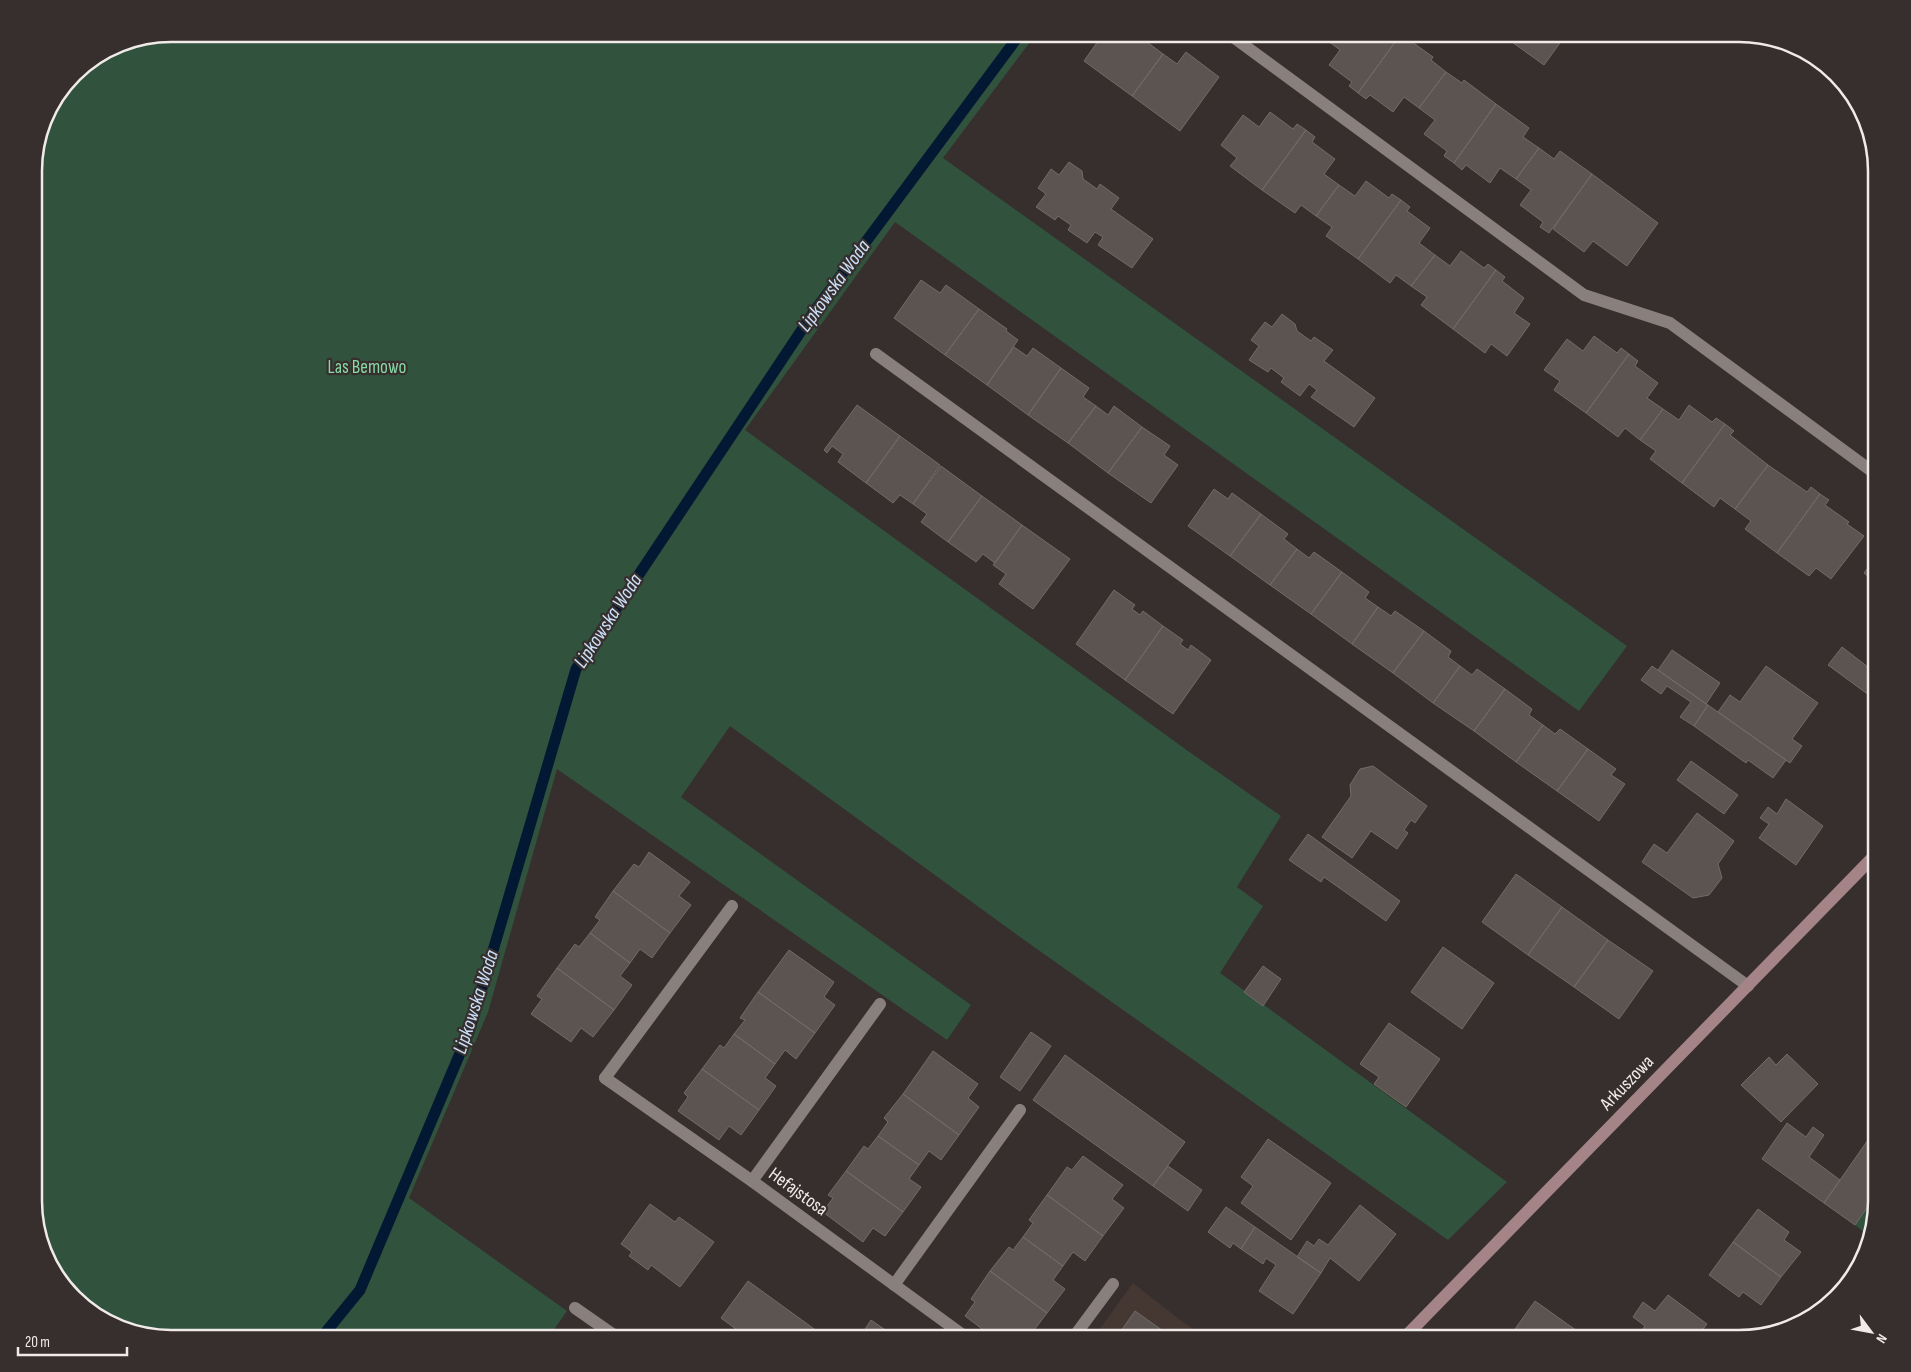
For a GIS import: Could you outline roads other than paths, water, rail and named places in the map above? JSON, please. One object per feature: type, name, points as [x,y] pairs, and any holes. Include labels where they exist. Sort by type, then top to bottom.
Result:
[{"type":"main road","name":"Arkuszowa","points":[[1412,1330],[1868,862]]},
{"type":"street","points":[[1240,42],[1584,295],[1670,323],[1868,468]]},
{"type":"street","points":[[876,354],[1748,986]]},
{"type":"street","name":"Hefajstosa","points":[[732,906],[605,1078],[752,1181],[956,1330]]},
{"type":"street","points":[[752,1181],[880,1004]]},
{"type":"street","points":[[894,1285],[1020,1110]]},
{"type":"street","points":[[1079,1330],[1113,1284]]},
{"type":"street","points":[[575,1308],[607,1330]]},
{"type":"waterway","name":"Lipkowska Woda","points":[[328,1330],[360,1290],[469,1032],[576,669],[813,313],[1014,42]]},
{"type":"park label","name":"Las Bemowo","points":[[367,367]]}]
